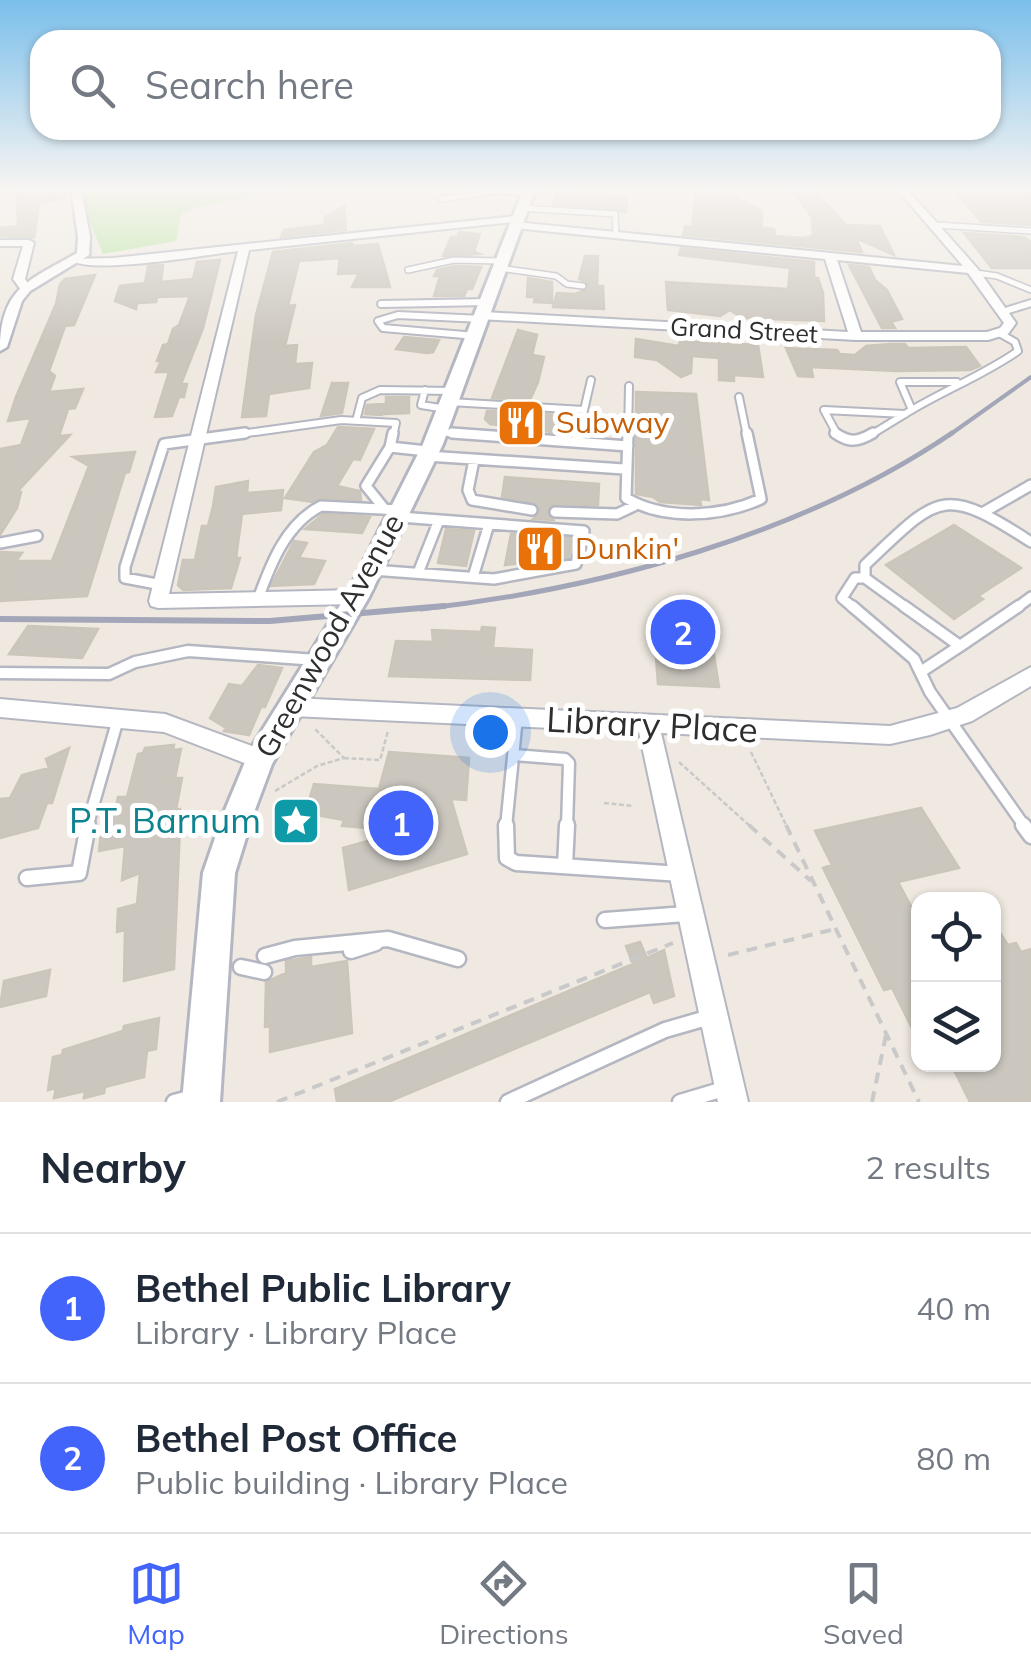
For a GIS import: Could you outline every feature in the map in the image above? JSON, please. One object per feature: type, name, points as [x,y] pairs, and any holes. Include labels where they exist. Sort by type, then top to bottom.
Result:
[{"type":"main road","name":"Greenwood Avenue","points":[[192,1100],[219,873],[260,760],[302,717],[319,660],[356,597],[394,511],[432,446],[509,239]]},
{"type":"street","points":[[77,261],[85,249],[84,239]]},
{"type":"street","points":[[0,347],[5,317],[25,288],[77,261],[320,239]]},
{"type":"street","points":[[661,239],[974,272]]},
{"type":"street","points":[[949,239],[1010,323],[1002,332]]},
{"type":"street","points":[[0,243],[30,243],[18,280],[25,288]]},
{"type":"street","points":[[244,248],[160,593],[258,599],[356,597]]},
{"type":"street","points":[[830,256],[856,336]]},
{"type":"street","name":"Grand Street","points":[[482,318],[856,336],[1002,332]]},
{"type":"street","name":"Library Place","points":[[302,717],[517,718],[890,735],[952,724],[1031,676]]},
{"type":"street","points":[[0,708],[165,723],[260,760]]},
{"type":"street","points":[[648,724],[732,1095]]},
{"type":"lane","points":[[408,270],[454,260],[501,264],[583,286]]},
{"type":"lane","points":[[974,272],[994,275],[1031,290]]},
{"type":"lane","points":[[381,304],[418,305],[442,299],[482,318]]},
{"type":"lane","points":[[1002,312],[1031,304]]},
{"type":"lane","points":[[398,315],[482,318],[377,325],[380,318],[398,315]]},
{"type":"lane","points":[[909,412],[824,410],[835,434],[854,442],[871,436],[964,382],[980,377],[1018,351],[1016,342],[1002,332]]},
{"type":"lane","points":[[576,442],[591,380]]},
{"type":"lane","points":[[909,412],[900,382],[964,382]]},
{"type":"lane","points":[[629,386],[624,469],[626,498],[634,506]]},
{"type":"lane","points":[[356,421],[362,398],[380,390],[425,390],[450,401]]},
{"type":"lane","points":[[425,390],[421,405],[450,401],[584,410]]},
{"type":"lane","points":[[555,512],[617,514],[634,506],[706,513],[761,500],[739,397]]},
{"type":"lane","points":[[160,593],[125,578],[125,567],[164,444],[356,421],[396,424],[390,446],[366,486],[394,511]]},
{"type":"lane","points":[[390,446],[576,442],[628,446]]},
{"type":"lane","points":[[432,446],[474,460],[624,469]]},
{"type":"lane","points":[[474,460],[468,490],[472,500],[532,510]]},
{"type":"lane","points":[[984,512],[1031,486]]},
{"type":"lane","points":[[865,578],[865,565],[931,510],[958,503],[984,512],[1031,542]]},
{"type":"lane","points":[[258,599],[280,549],[312,509],[321,506],[584,531],[576,564],[494,578],[370,570]]},
{"type":"lane","points":[[418,574],[439,520]]},
{"type":"lane","points":[[473,577],[489,524]]},
{"type":"lane","points":[[0,543],[36,536]]},
{"type":"lane","points":[[960,646],[865,578],[855,578],[842,598],[914,659],[952,724],[1031,836]]},
{"type":"lane","points":[[922,671],[968,644],[1031,598]]},
{"type":"lane","points":[[0,673],[110,674],[135,662],[188,651],[262,653],[319,660]]},
{"type":"lane","points":[[517,718],[505,854],[516,863],[681,874]]},
{"type":"lane","points":[[27,878],[79,872],[91,808],[118,719]]},
{"type":"lane","points":[[514,755],[565,759],[570,768],[565,866]]},
{"type":"lane","points":[[605,920],[689,914]]},
{"type":"lane","points":[[351,951],[388,939]]},
{"type":"lane","points":[[264,956],[295,948],[388,939],[458,959]]},
{"type":"lane","points":[[241,967],[264,972]]},
{"type":"lane","points":[[508,1102],[665,1030],[713,1016]]},
{"type":"lane","points":[[680,1102],[732,1095]]},
{"type":"path","points":[[302,717],[344,758]]},
{"type":"path","points":[[275,791],[317,766],[344,758],[380,760],[388,731]]},
{"type":"path","points":[[751,752],[919,1102]]},
{"type":"path","points":[[679,762],[815,884]]},
{"type":"path","points":[[604,803],[633,806]]},
{"type":"path","points":[[728,955],[836,929]]},
{"type":"path","points":[[277,1102],[673,943]]},
{"type":"path","points":[[872,1102],[886,1034]]},
{"type":"green space","points":[[97,239],[176,239],[176,241],[103,254]]},
{"type":"building","points":[[450,239],[478,239],[474,251],[480,254],[443,256]]},
{"type":"building","points":[[730,239],[857,239],[862,252]]},
{"type":"building","points":[[859,239],[886,239],[894,255]]},
{"type":"building","points":[[969,239],[1031,242],[1031,268],[992,268]]},
{"type":"building","points":[[378,244],[390,287],[352,287],[359,273],[338,274],[340,258],[299,261],[288,306],[295,305],[285,346],[297,345],[295,364],[312,363],[309,388],[269,394],[266,416],[242,417],[256,315],[273,252]]},
{"type":"building","points":[[681,248],[814,262],[814,278],[818,278],[823,293],[824,321],[742,318],[730,310],[720,316],[668,310],[666,282],[788,289],[790,268],[679,255]]},
{"type":"building","points":[[585,256],[598,256],[597,286],[603,286],[604,309],[553,307],[557,293],[575,294],[588,289],[587,282],[579,279]]},
{"type":"building","points":[[220,260],[203,328],[181,384],[187,384],[184,397],[179,397],[172,416],[155,417],[169,372],[156,372],[161,361],[157,361],[163,345],[168,344],[173,329],[179,325],[190,296],[157,297],[156,302],[137,303],[136,309],[115,301],[120,286],[145,283],[148,266],[163,265],[161,282],[193,279],[197,262]]},
{"type":"building","points":[[849,265],[869,267],[875,280],[887,290],[902,319],[891,322],[895,328],[882,328]]},
{"type":"building","points":[[481,267],[472,289],[467,289],[464,296],[434,296],[440,276],[434,276],[437,270]]},
{"type":"building","points":[[95,275],[74,325],[65,326],[49,371],[55,376],[49,392],[83,389],[75,408],[68,409],[59,436],[70,435],[17,492],[21,492],[17,508],[0,535],[0,449],[21,445],[31,418],[8,421],[16,397],[56,304],[60,284],[65,279]]},
{"type":"building","points":[[528,278],[552,282],[552,303],[534,302],[535,297],[527,297]]},
{"type":"building","points":[[518,330],[537,335],[532,355],[544,357],[538,382],[530,400],[492,398]]},
{"type":"building","points":[[404,337],[439,340],[433,352],[396,349]]},
{"type":"building","points":[[636,339],[679,346],[680,341],[758,345],[763,377],[734,375],[734,381],[719,380],[719,358],[692,356],[691,373],[681,377],[657,360],[635,357]]},
{"type":"building","points":[[905,344],[908,348],[966,347],[980,366],[970,370],[896,371],[811,367],[813,377],[798,376],[786,348],[837,350],[840,354],[855,355],[866,346]]},
{"type":"building","points":[[332,383],[348,383],[342,413],[321,416]]},
{"type":"building","points":[[636,392],[696,394],[709,500],[700,499],[701,505],[660,502],[636,494]]},
{"type":"building","points":[[386,397],[409,397],[409,413],[385,414],[386,409],[382,415],[365,414],[367,405],[386,404]]},
{"type":"building","points":[[487,411],[557,415],[553,432],[490,424],[485,419]]},
{"type":"building","points":[[338,427],[374,429],[360,460],[353,459],[337,486],[360,491],[361,500],[321,498],[313,502],[285,498],[314,452],[327,445]]},
{"type":"building","points":[[135,452],[87,596],[0,601],[0,552],[22,553],[16,561],[52,561],[89,466],[73,457]]},
{"type":"building","points":[[505,477],[599,484],[598,505],[554,504],[547,511],[553,520],[533,519],[540,512],[536,503],[502,497]]},
{"type":"building","points":[[248,481],[247,493],[283,490],[281,510],[242,514],[236,558],[240,558],[231,588],[183,590],[178,585],[183,560],[195,560],[202,526],[208,526],[216,487]]},
{"type":"building","points":[[323,514],[370,517],[362,533],[305,529]]},
{"type":"building","points":[[954,525],[1021,568],[978,596],[983,599],[954,619],[886,565]]},
{"type":"building","points":[[446,529],[474,531],[466,566],[438,563]]},
{"type":"building","name":"Dunkin'","points":[[511,534],[573,538],[569,557],[505,565]]},
{"type":"building","points":[[294,541],[307,543],[299,558],[325,561],[314,584],[271,586]]},
{"type":"building","points":[[674,604],[698,605],[699,618],[708,618],[719,687],[658,684],[653,616],[675,617]]},
{"type":"building","points":[[28,626],[98,629],[82,658],[9,654]]},
{"type":"building","points":[[482,627],[495,628],[493,648],[532,650],[530,680],[389,676],[396,641],[433,642],[432,630],[481,632]]},
{"type":"building","points":[[258,665],[282,668],[265,707],[261,707],[249,735],[224,731],[226,728],[210,718],[229,684],[242,686]]},
{"type":"building","points":[[174,745],[173,750],[181,749],[175,778],[182,778],[176,810],[180,809],[180,825],[174,969],[124,981],[125,930],[117,932],[118,909],[137,904],[140,873],[122,880],[125,846],[99,851],[103,816],[114,815],[118,797],[127,797],[138,754],[145,748]]},
{"type":"building","points":[[69,748],[52,803],[47,803],[38,828],[0,838],[0,799],[10,798],[22,775],[49,768],[46,759]]},
{"type":"building","points":[[389,752],[469,758],[466,800],[451,799],[467,854],[349,890],[343,848],[404,831],[342,826],[344,820],[305,813],[314,784],[379,789]]},
{"type":"building","points":[[921,808],[959,868],[898,882],[911,906],[911,1026],[892,988],[884,990],[823,868],[832,865],[815,831]]},
{"type":"building","points":[[1001,934],[1008,945],[1016,943],[1021,952],[1031,949],[1031,1102],[970,1102],[955,1072],[1001,1072]]},
{"type":"building","points":[[640,942],[647,958],[664,950],[674,996],[654,1003],[650,992],[388,1102],[337,1102],[335,1089],[633,964],[626,946]]},
{"type":"building","points":[[311,957],[311,967],[347,961],[352,1033],[270,1052],[270,1026],[265,1027],[266,982],[286,973],[286,961]]},
{"type":"building","points":[[50,970],[46,996],[0,1007],[4,981]]},
{"type":"building","points":[[159,1018],[156,1049],[147,1051],[144,1077],[105,1087],[104,1093],[84,1098],[85,1091],[54,1098],[56,1088],[48,1090],[53,1057],[62,1055],[63,1050],[123,1031],[124,1026]]},
{"type":"railway","points":[[948,436],[1031,377]]},
{"type":"railway","points":[[443,606],[559,587],[698,552],[831,501],[952,433]]},
{"type":"railway","points":[[0,619],[270,621],[443,606]]},
{"type":"railway","points":[[421,609],[443,606]]},
{"type":"place","name":"Subway","points":[[521,423]]},
{"type":"place","name":"Dunkin'","points":[[540,549]]},
{"type":"place","name":"Bethel Post Office","points":[[683,632]]},
{"type":"place","name":"P.T. Barnum","points":[[296,821]]},
{"type":"place","name":"Bethel Public Library","points":[[401,823]]}]
